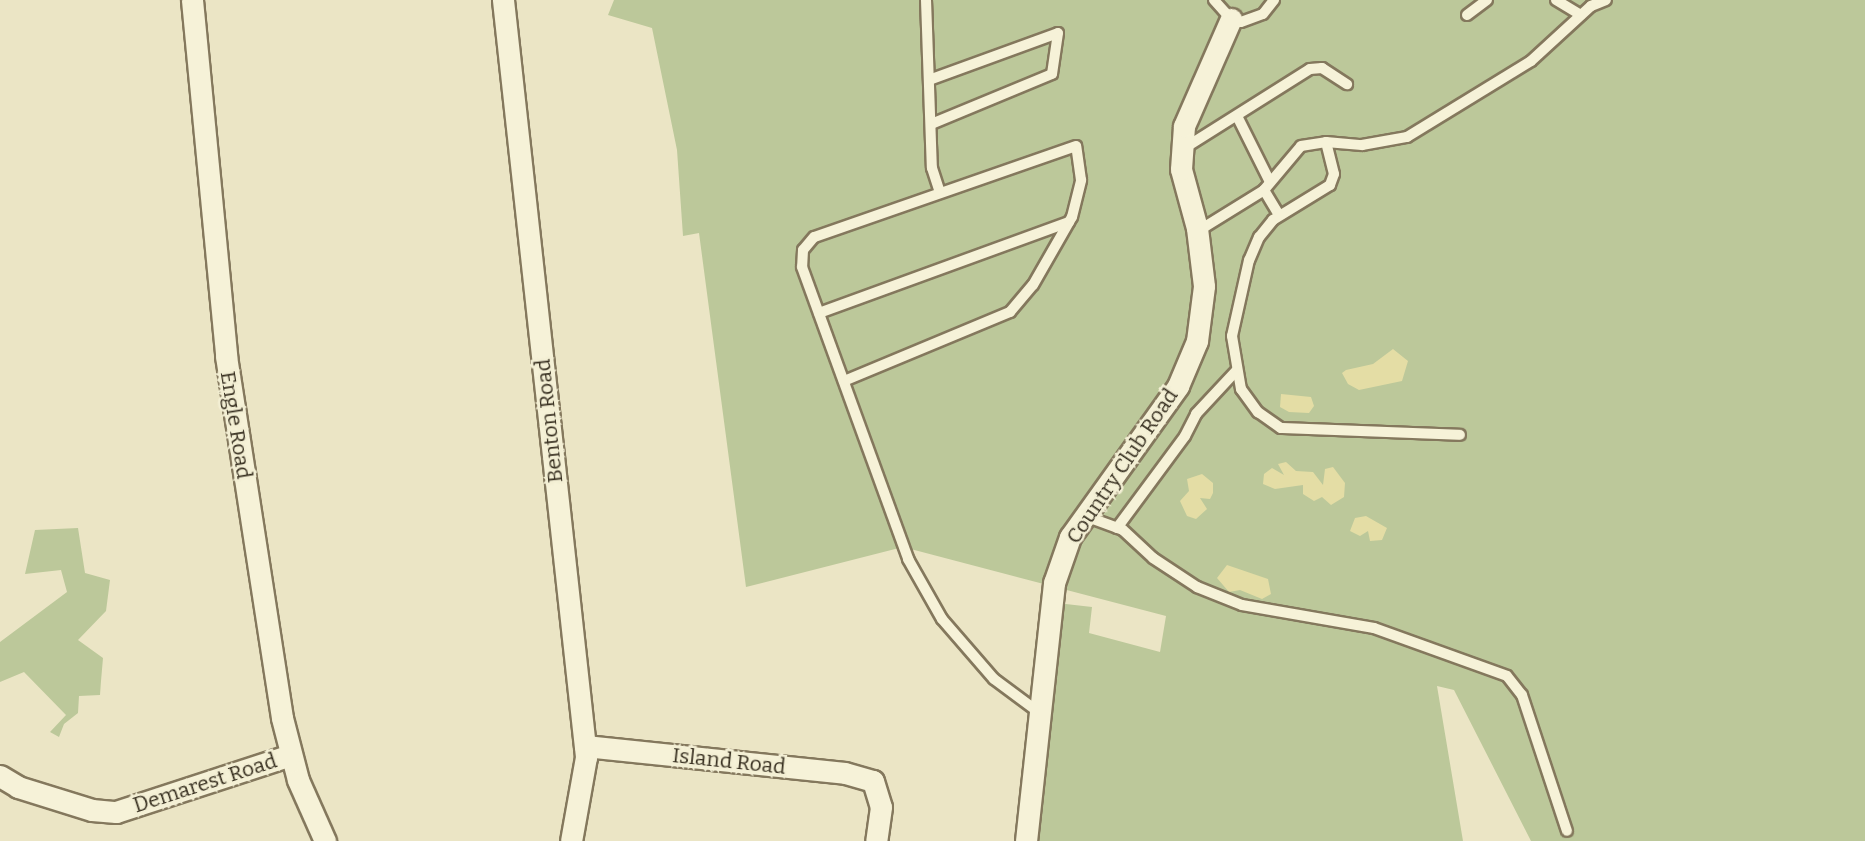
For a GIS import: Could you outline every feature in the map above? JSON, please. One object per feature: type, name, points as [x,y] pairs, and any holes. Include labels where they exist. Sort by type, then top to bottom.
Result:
[{"type":"street","name":"Engle Road","points":[[192,0],[226,356],[290,755],[325,841]]},
{"type":"street","name":"Benton Road","points":[[503,0],[585,746],[584,785],[571,841]]},
{"type":"street","name":"Country Club Road","points":[[1026,841],[1054,583],[1070,537],[1178,386],[1197,341],[1204,286],[1198,231],[1181,169],[1184,126],[1231,19]]},
{"type":"street","name":"Island Road","points":[[585,746],[845,773],[873,781],[881,807],[876,841]]},
{"type":"street","name":"Demarest Road","points":[[0,776],[19,787],[92,810],[116,812],[290,755]]},
{"type":"lane","points":[[926,0],[932,168],[940,193]]},
{"type":"lane","points":[[1214,0],[1231,19],[1241,22],[1263,14],[1274,0]]},
{"type":"lane","points":[[1468,15],[1487,0]]},
{"type":"lane","points":[[1556,0],[1581,15]]},
{"type":"lane","points":[[1198,231],[1267,186],[1301,146],[1326,142],[1362,145],[1407,137],[1531,61],[1581,15],[1606,0]]},
{"type":"lane","points":[[929,80],[1058,33],[1052,74],[930,124]]},
{"type":"lane","points":[[1183,149],[1310,69],[1322,68],[1347,84]]},
{"type":"lane","points":[[1237,116],[1279,215]]},
{"type":"lane","points":[[1326,142],[1334,174],[1330,184],[1279,215],[1259,237],[1249,260],[1232,336],[1241,389],[1258,412],[1281,428],[1460,435]]},
{"type":"lane","points":[[844,382],[1010,312],[1033,285],[1069,222],[1080,180],[1076,146],[814,237],[803,250],[802,267],[908,559],[942,619],[994,679],[1040,713]]},
{"type":"lane","points":[[819,313],[1069,222]]},
{"type":"lane","points":[[1117,528],[1185,436],[1196,414],[1236,371]]},
{"type":"lane","points":[[1085,516],[1117,528],[1197,587],[1242,605],[1374,628],[1507,676],[1522,695],[1567,831]]},
{"type":"green space","points":[[614,0],[1865,0],[1865,841],[1531,841],[1454,690],[1437,686],[1463,841],[1029,841],[1057,603],[1092,607],[1089,633],[1160,652],[1166,616],[903,547],[746,587],[699,233],[683,236],[677,150],[652,28],[608,15]]},
{"type":"green space","points":[[78,528],[85,573],[110,580],[106,611],[78,640],[103,658],[100,695],[79,696],[78,713],[64,724],[59,737],[50,732],[66,715],[24,672],[0,682],[0,642],[67,592],[61,570],[25,574],[35,530]]},
{"type":"sand","points":[[1393,349],[1408,361],[1402,381],[1359,390],[1348,384],[1342,373],[1373,364]]},
{"type":"sand","points":[[1281,394],[1311,397],[1314,406],[1309,413],[1289,412],[1280,407]]},
{"type":"sand","points":[[1286,462],[1296,471],[1313,472],[1323,485],[1325,469],[1333,467],[1345,483],[1344,497],[1331,505],[1322,497],[1314,501],[1303,494],[1303,485],[1275,489],[1263,484],[1264,474],[1272,468],[1284,475],[1278,464]]},
{"type":"sand","points":[[1202,474],[1213,483],[1213,493],[1210,499],[1200,498],[1207,509],[1196,519],[1187,516],[1180,501],[1189,491],[1187,479]]},
{"type":"sand","points":[[1366,516],[1387,528],[1382,540],[1370,541],[1368,531],[1360,536],[1350,531],[1355,518]]},
{"type":"sand","points":[[1227,565],[1268,579],[1271,594],[1262,599],[1240,590],[1229,592],[1217,578]]}]
